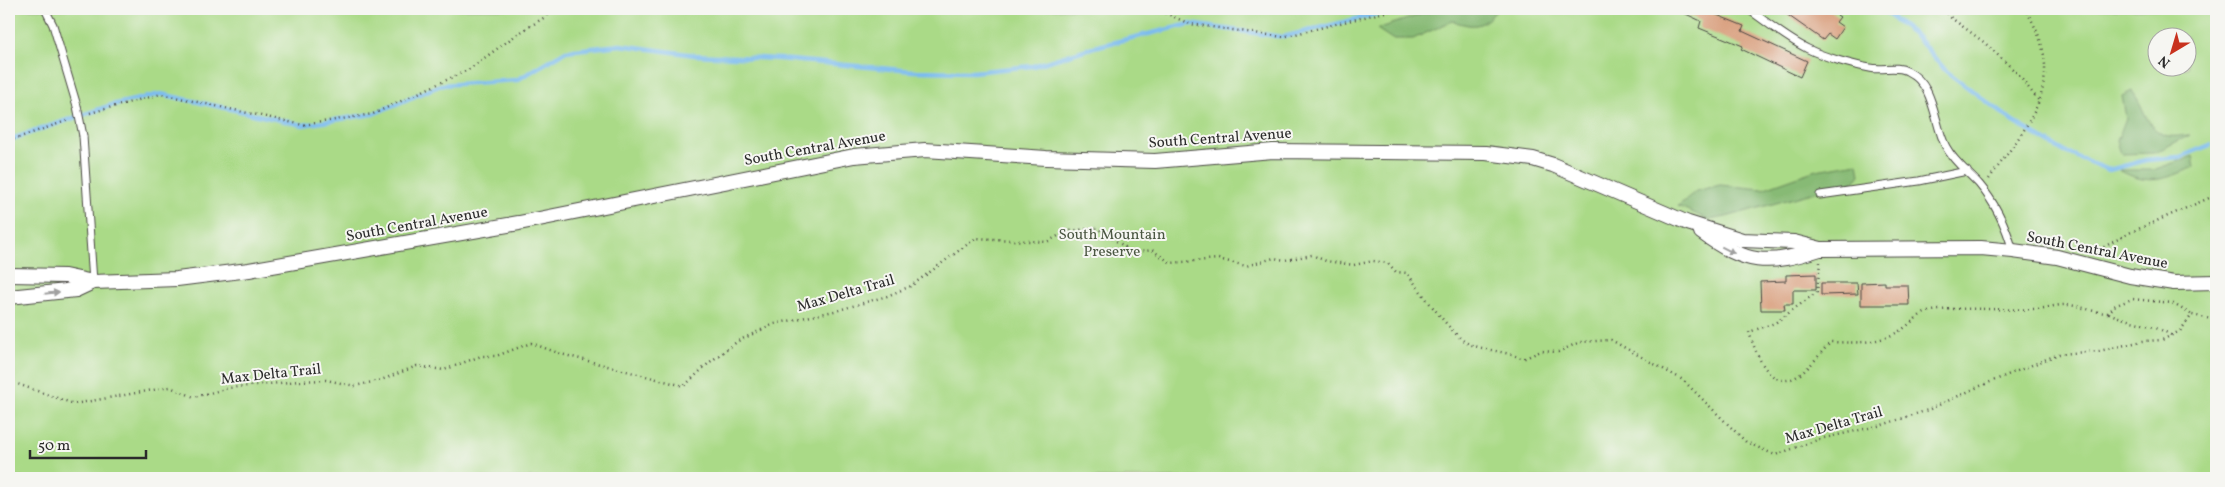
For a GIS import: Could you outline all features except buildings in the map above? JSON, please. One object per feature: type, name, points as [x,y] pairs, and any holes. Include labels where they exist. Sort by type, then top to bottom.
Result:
[{"type":"street","name":"South Central Avenue","points":[[9,275],[65,276],[93,282],[177,279],[249,270],[519,224],[854,156],[925,150],[1101,160],[1155,161],[1273,150],[1486,152],[1533,159],[1553,165],[1688,223],[1742,240],[1794,242],[1821,249],[1981,248],[2042,254],[2130,276],[2174,283],[2216,282]]},
{"type":"street","name":"South Central Avenue","points":[[9,297],[76,290],[93,282]]},
{"type":"lane","points":[[44,9],[53,25],[77,106],[83,136],[93,282]]},
{"type":"lane","points":[[1748,9],[1808,49],[1870,68],[1899,68],[1912,74],[1924,87],[1933,106],[1946,146],[1955,160],[1982,188],[2002,219],[2013,251]]},
{"type":"lane","points":[[1820,194],[1919,181],[1966,171]]},
{"type":"path","points":[[84,115],[161,94],[303,124],[373,114],[468,70],[516,35],[558,9]]},
{"type":"path","points":[[1156,9],[1190,24],[1283,37],[1398,9]]},
{"type":"path","points":[[1944,9],[1950,17],[1985,43],[2017,73],[2039,101]]},
{"type":"path","points":[[1982,188],[2026,129],[2039,101],[2046,71],[2034,24],[2025,9]]},
{"type":"path","points":[[9,141],[74,118]]},
{"type":"path","points":[[2076,262],[2129,233],[2216,195]]},
{"type":"path","name":"Max Delta Trail","points":[[9,380],[74,404],[170,387],[194,397],[229,388],[299,381],[326,380],[355,386],[381,380],[417,366],[444,370],[481,356],[496,356],[531,343],[561,354],[684,386],[710,362],[738,341],[774,324],[839,310],[887,296],[911,286],[976,238],[1047,242],[1067,231],[1098,228],[1134,252],[1152,250],[1171,263],[1218,259],[1246,266],[1274,258],[1285,260],[1312,255],[1326,261],[1354,265],[1373,261],[1388,263],[1396,272],[1407,273],[1442,318],[1466,343],[1511,352],[1523,359],[1541,351],[1558,352],[1580,342],[1611,340],[1683,380],[1746,442],[1774,455],[1820,439],[1882,425],[1928,410],[1978,387],[2060,354],[2099,351],[2143,341],[2162,340],[2180,331],[2192,315]]},
{"type":"path","points":[[1821,249],[1817,292],[1774,323],[1749,332],[1765,370],[1773,377],[1788,380],[1802,373],[1831,342],[1865,343],[1883,340],[1904,329],[1922,313],[1947,309],[2036,309],[2056,304],[2071,305],[2096,313],[2109,313],[2120,319],[2159,328],[2171,335]]},
{"type":"path","points":[[2109,313],[2114,306],[2132,299],[2172,303],[2192,315],[2216,320]]},
{"type":"green space","name":"South Mountain Preserve","points":[[9,9],[2216,9],[2216,478],[9,478]]},
{"type":"green space","points":[[1438,9],[1498,9],[1487,20],[1478,25],[1467,25],[1452,21],[1413,39],[1392,39],[1377,29]]},
{"type":"green space","points":[[2132,91],[2149,122],[2159,132],[2171,136],[2190,135],[2154,153],[2121,154],[2117,141],[2126,118],[2122,96]]},
{"type":"green space","points":[[2193,156],[2195,167],[2166,178],[2148,180],[2119,170],[2153,170]]},
{"type":"green space","points":[[1858,163],[1860,175],[1855,181],[1726,217],[1709,220],[1678,206],[1696,191],[1720,185],[1762,189],[1816,170]]},
{"type":"waterway","points":[[9,140],[112,105],[161,94],[303,125],[373,114],[441,85],[517,80],[566,51],[620,45],[695,55],[779,59],[913,71],[973,72],[1033,66],[1094,47],[1190,24],[1283,37],[1397,9]]},
{"type":"waterway","points":[[1881,9],[1915,35],[1946,71],[2014,122],[2065,152],[2109,170],[2146,160],[2180,157],[2210,145]]}]
